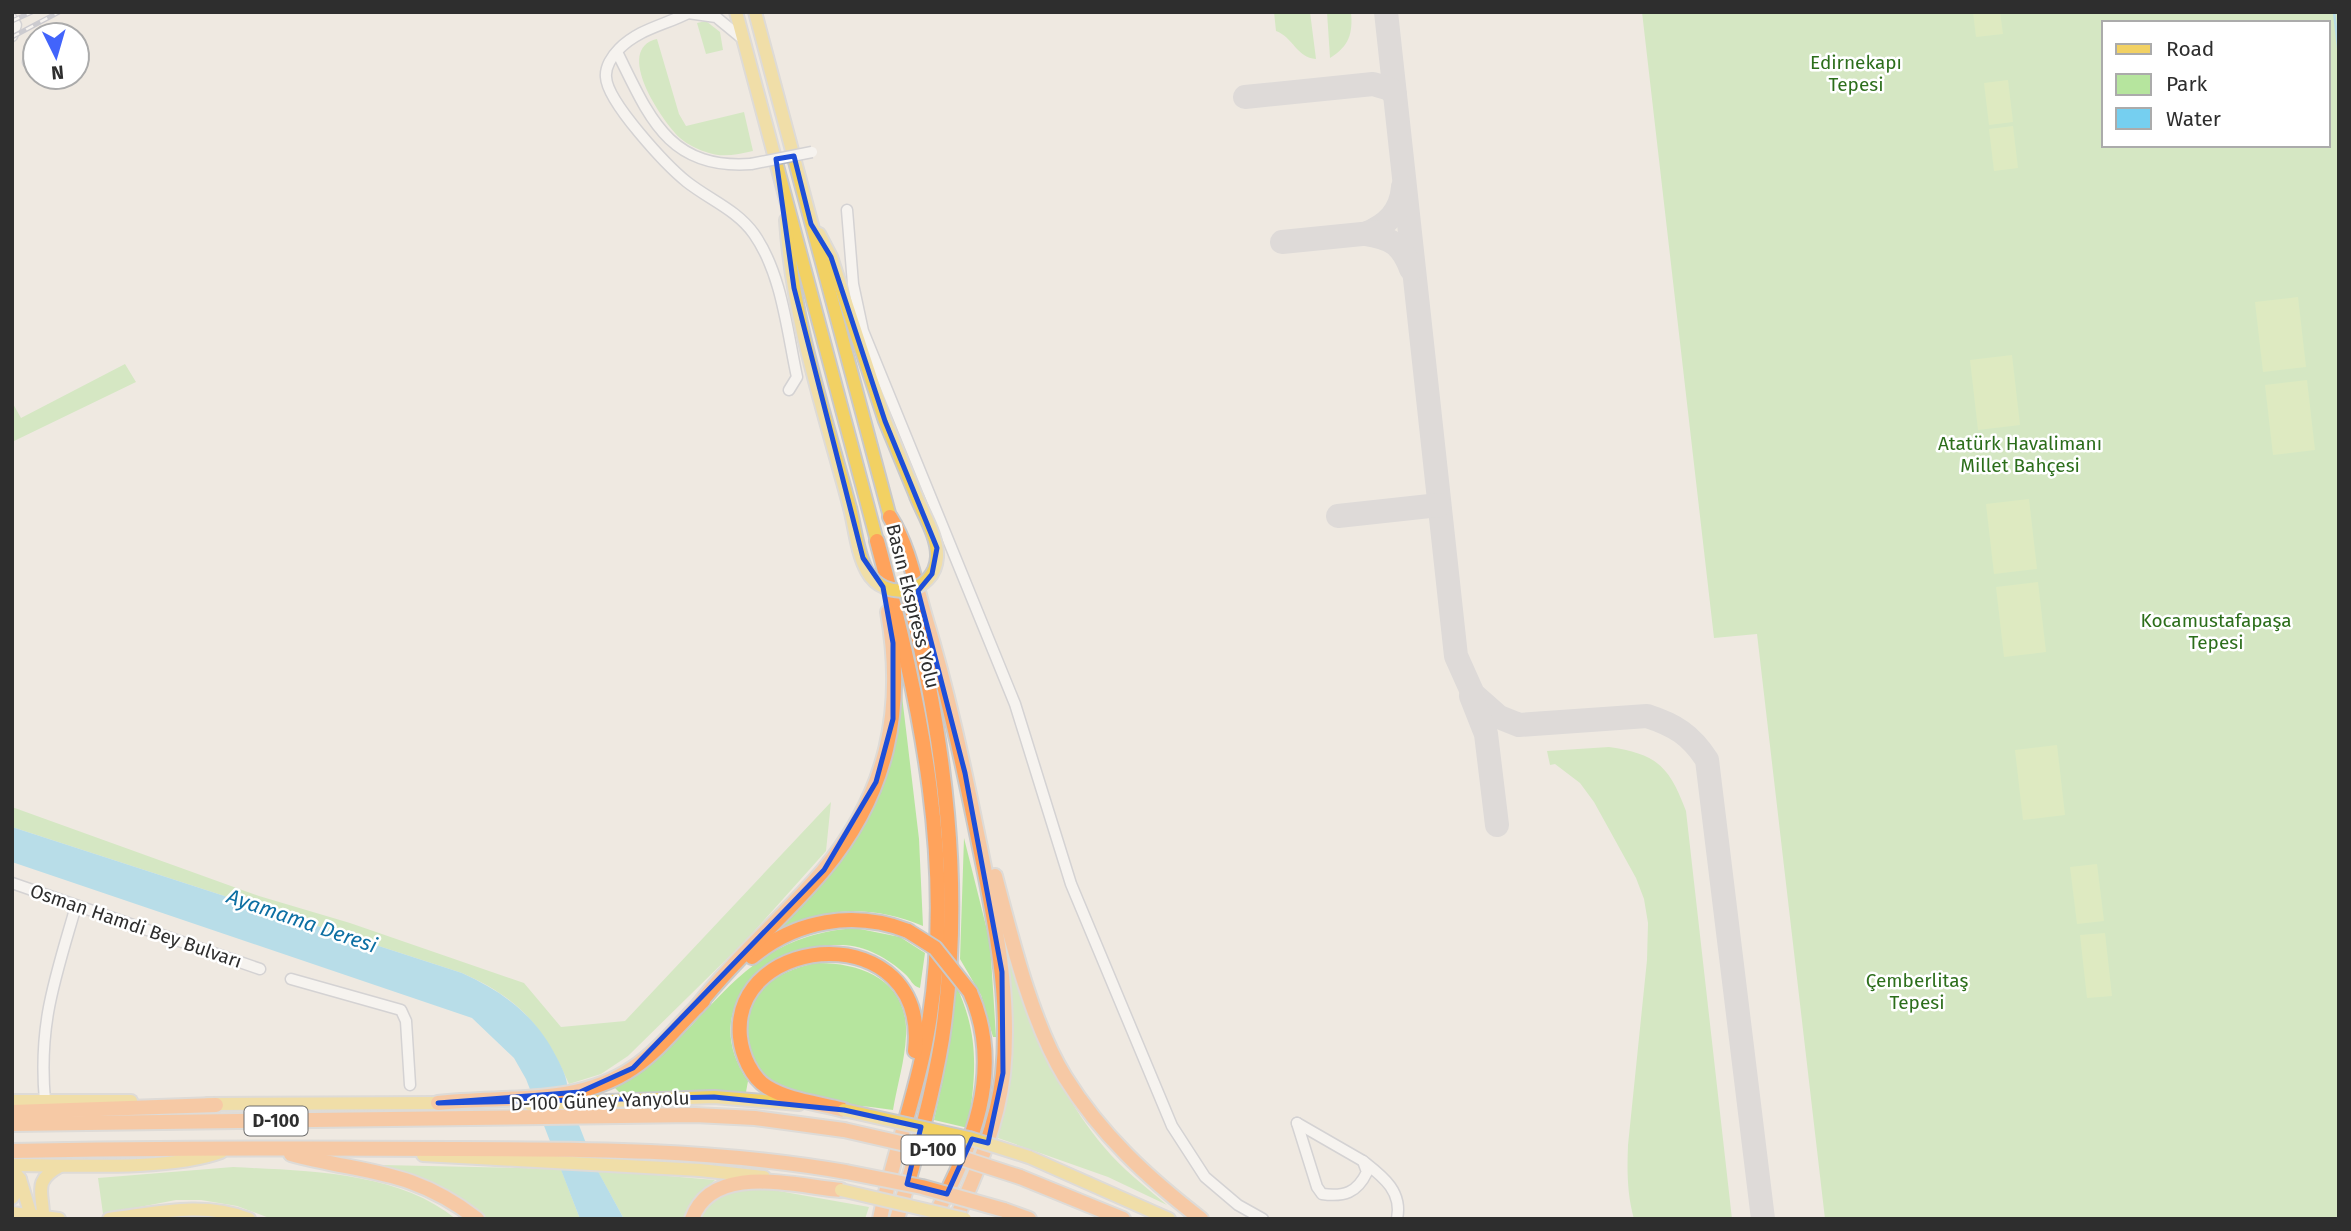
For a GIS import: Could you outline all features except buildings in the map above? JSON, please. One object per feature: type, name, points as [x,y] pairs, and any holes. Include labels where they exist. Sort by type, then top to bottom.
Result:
[{"type":"highway","points":[[890,517],[903,543],[931,639],[975,824],[1001,962],[1005,1030],[997,1114],[984,1154],[956,1219]]},
{"type":"highway","name":"Basın Ekspress Yolu","points":[[890,517],[916,623],[941,746],[952,883],[942,1039],[931,1094],[897,1219]]},
{"type":"highway","points":[[697,1007],[717,981],[824,870],[858,821],[876,782],[890,740],[896,695],[893,643],[877,541]]},
{"type":"highway","name":"Basın Ekspress Yolu","points":[[877,541],[902,634],[920,721],[936,852],[936,925],[930,1011],[880,1215]]},
{"type":"highway","points":[[975,824],[990,861],[1040,1022],[1064,1076],[1099,1125],[1129,1159],[1201,1219]]},
{"type":"highway","points":[[439,1102],[568,1094],[593,1088],[633,1068],[762,948],[802,926],[854,919],[877,921],[908,931],[935,948],[970,992],[984,1035],[982,1102],[975,1132],[933,1219]]},
{"type":"highway","points":[[844,1110],[782,1094],[766,1086],[757,1078],[745,1057],[739,1028],[746,998],[770,973],[797,959],[831,953],[855,956],[883,969],[904,988],[914,1009],[917,1027],[909,1105]]},
{"type":"highway","points":[[12,1112],[216,1105]]},
{"type":"highway","name":"D-100","points":[[12,1124],[695,1115],[755,1118],[844,1130],[926,1148],[1020,1177],[1123,1219]]},
{"type":"highway","name":"D-100","points":[[12,1151],[370,1148],[680,1151],[782,1161],[846,1172],[922,1187],[1029,1219]]},
{"type":"highway","points":[[269,1149],[390,1173],[433,1190],[477,1219]]},
{"type":"highway","points":[[692,1219],[708,1195],[731,1182],[841,1190]]},
{"type":"main road","name":"Basın Ekspress Yolu","points":[[736,12],[877,541]]},
{"type":"main road","name":"Basın Ekspress Yolu","points":[[755,12],[890,517]]},
{"type":"main road","points":[[785,192],[794,288],[863,558],[871,577],[892,591],[913,590],[932,574],[937,561],[937,548],[881,409],[831,257],[811,224]]},
{"type":"main road","name":"D-100 Güney Yanyolu","points":[[12,1101],[188,1101],[216,1105],[439,1102],[519,1105],[714,1097],[844,1110],[969,1138],[1029,1157],[1169,1219]]},
{"type":"main road","points":[[15,1171],[61,1165],[166,1161],[215,1154],[229,1148]]},
{"type":"main road","points":[[370,1148],[419,1155],[700,1170],[841,1190],[965,1219]]},
{"type":"main road","points":[[38,1218],[42,1180],[61,1165]]},
{"type":"main road","points":[[12,1198],[18,1190],[15,1171]]},
{"type":"main road","points":[[15,1171],[38,1218]]},
{"type":"main road","points":[[12,1213],[59,1219]]},
{"type":"main road","points":[[109,1219],[221,1214],[250,1219]]},
{"type":"street","points":[[744,40],[716,17],[689,13],[636,35],[617,51],[609,62],[606,78],[616,101],[668,163],[688,183],[740,218],[763,250],[773,273],[797,377],[789,390]]},
{"type":"street","points":[[12,19],[16,25],[12,36]]},
{"type":"street","points":[[617,51],[652,117],[671,143],[708,162],[751,164],[812,152]]},
{"type":"street","points":[[847,210],[853,284],[863,331],[1015,704],[1071,884],[1181,1144],[1221,1192],[1263,1219]]},
{"type":"street","name":"Osman Hamdi Bey Bulvarı","points":[[12,883],[260,969]]},
{"type":"street","points":[[46,1101],[42,1042],[46,1013],[76,906]]},
{"type":"street","points":[[290,979],[401,1010],[406,1021],[410,1084]]},
{"type":"street","points":[[1363,1161],[1367,1172],[1361,1185],[1337,1196],[1322,1194],[1317,1187],[1297,1124],[1363,1161],[1390,1183],[1399,1210],[1397,1219]]},
{"type":"highlighted area","points":[[794,156],[811,224],[831,257],[885,421],[937,548],[932,574],[918,591],[965,773],[1002,972],[1003,1073],[988,1143],[972,1139],[947,1194],[907,1184],[921,1127],[844,1110],[714,1097],[438,1103],[580,1092],[633,1068],[824,870],[876,782],[893,719],[893,643],[883,587],[863,558],[794,288],[776,159]]},
{"type":"green space","points":[[1274,12],[1310,12],[1316,59],[1304,55],[1276,31]]},
{"type":"green space","points":[[1327,12],[1351,12],[1351,27],[1346,44],[1330,58]]},
{"type":"green space","name":"Atatürk Havalimanı Millet Bahçesi","points":[[1642,12],[2339,12],[2339,1219],[1825,1219],[1757,634],[1714,638]]},
{"type":"green space","points":[[1973,12],[2000,12],[2003,34],[1976,37]]},
{"type":"green space","points":[[706,21],[720,32],[723,50],[706,54],[697,23]]},
{"type":"green space","points":[[657,39],[679,114],[686,126],[744,112],[753,151],[731,155],[714,154],[690,145],[672,129],[653,102],[640,70],[640,56],[645,45]]},
{"type":"green space","points":[[2008,80],[2013,122],[1989,125],[1984,83]]},
{"type":"green space","points":[[2013,126],[2018,168],[1994,171],[1989,129]]},
{"type":"green space","points":[[2298,297],[2306,367],[2263,372],[2255,302]]},
{"type":"green space","points":[[2012,355],[2020,425],[1978,430],[1970,360]]},
{"type":"green space","points":[[125,364],[136,382],[12,442],[12,402],[21,418]]},
{"type":"green space","points":[[2307,380],[2315,450],[2273,455],[2265,385]]},
{"type":"green space","points":[[2029,499],[2037,569],[1994,574],[1986,504]]},
{"type":"green space","points":[[2038,582],[2046,652],[2004,657],[1996,587]]},
{"type":"green space","points":[[902,696],[919,839],[923,926],[887,915],[852,911],[817,916],[781,929],[845,849],[877,795],[897,733]]},
{"type":"green space","points":[[2057,745],[2065,815],[2023,820],[2015,750]]},
{"type":"green space","points":[[1609,747],[1639,754],[1659,765],[1674,783],[1686,811],[1732,1219],[1634,1219],[1629,1191],[1628,1145],[1647,960],[1648,923],[1644,899],[1636,878],[1594,802],[1580,783],[1555,764],[1550,765],[1547,751]]},
{"type":"green space","points":[[831,802],[826,851],[748,938],[628,1056],[601,1074],[569,1084],[550,1046],[527,1016],[499,993],[462,973],[12,827],[12,807],[259,896],[350,923],[524,983],[561,1027],[625,1021]]},
{"type":"green space","points":[[964,838],[990,942],[996,1037],[993,1037],[981,995],[960,959]]},
{"type":"green space","points":[[2097,864],[2104,921],[2077,924],[2070,867]]},
{"type":"green space","points":[[855,928],[900,937],[925,953],[920,988],[892,963],[859,947],[814,947],[788,955],[765,968],[747,985],[735,1005],[730,1029],[734,1054],[748,1081],[746,1092],[619,1092],[615,1088],[648,1066],[749,969],[778,949],[812,935]]},
{"type":"green space","points":[[2105,933],[2112,996],[2087,998],[2080,935]]},
{"type":"green space","points":[[1009,955],[1047,1056],[1072,1103],[1111,1155],[1167,1205],[1108,1177],[998,1138],[1013,1051]]},
{"type":"green space","points":[[815,963],[849,966],[865,971],[891,988],[900,1001],[905,1017],[906,1036],[893,1110],[804,1097],[777,1086],[765,1078],[756,1067],[746,1040],[745,1026],[753,999],[762,988],[780,975]]},
{"type":"green space","points":[[955,983],[969,1020],[974,1054],[968,1128],[934,1120],[944,1074]]},
{"type":"green space","points":[[382,1165],[561,1169],[580,1219],[486,1219],[437,1186]]},
{"type":"green space","points":[[233,1167],[350,1176],[407,1191],[456,1219],[272,1219],[237,1206],[201,1200],[176,1200],[103,1214],[98,1178]]},
{"type":"green space","points":[[597,1170],[715,1180],[691,1204],[685,1219],[624,1219]]},
{"type":"green space","points":[[756,1187],[869,1207],[865,1219],[697,1219],[707,1202],[720,1192]]},
{"type":"water","points":[[12,827],[462,973],[492,988],[529,1018],[549,1043],[565,1076],[567,1094],[594,1164],[624,1219],[580,1219],[526,1079],[514,1058],[472,1018],[12,862]]},
{"type":"waterway","points":[[2334,12],[2339,55]]},
{"type":"taxiway","points":[[1386,12],[1456,656],[1473,694],[1499,717],[1519,725],[1647,716],[1682,732],[1707,760],[1763,1219]]},
{"type":"taxiway","points":[[1245,97],[1373,84],[1390,89],[1395,95]]},
{"type":"taxiway","points":[[1403,187],[1399,204],[1392,216],[1365,234],[1389,240],[1404,254],[1411,269]]},
{"type":"taxiway","points":[[1282,242],[1382,232]]},
{"type":"taxiway","points":[[1338,516],[1439,505]]},
{"type":"taxiway","points":[[1471,696],[1486,734],[1497,825]]},
{"type":"railway","points":[[12,21],[32,12]]},
{"type":"railway","points":[[12,37],[59,12]]},
{"type":"park label","name":"Edirnekapı Tepesi","points":[[1856,73]]},
{"type":"park label","name":"Kocamustafapaşa Tepesi","points":[[2216,631]]},
{"type":"park label","name":"Çemberlitaş Tepesi","points":[[1917,991]]},
{"type":"water label","name":"Ayamama Deresi","points":[[302,921]]}]
